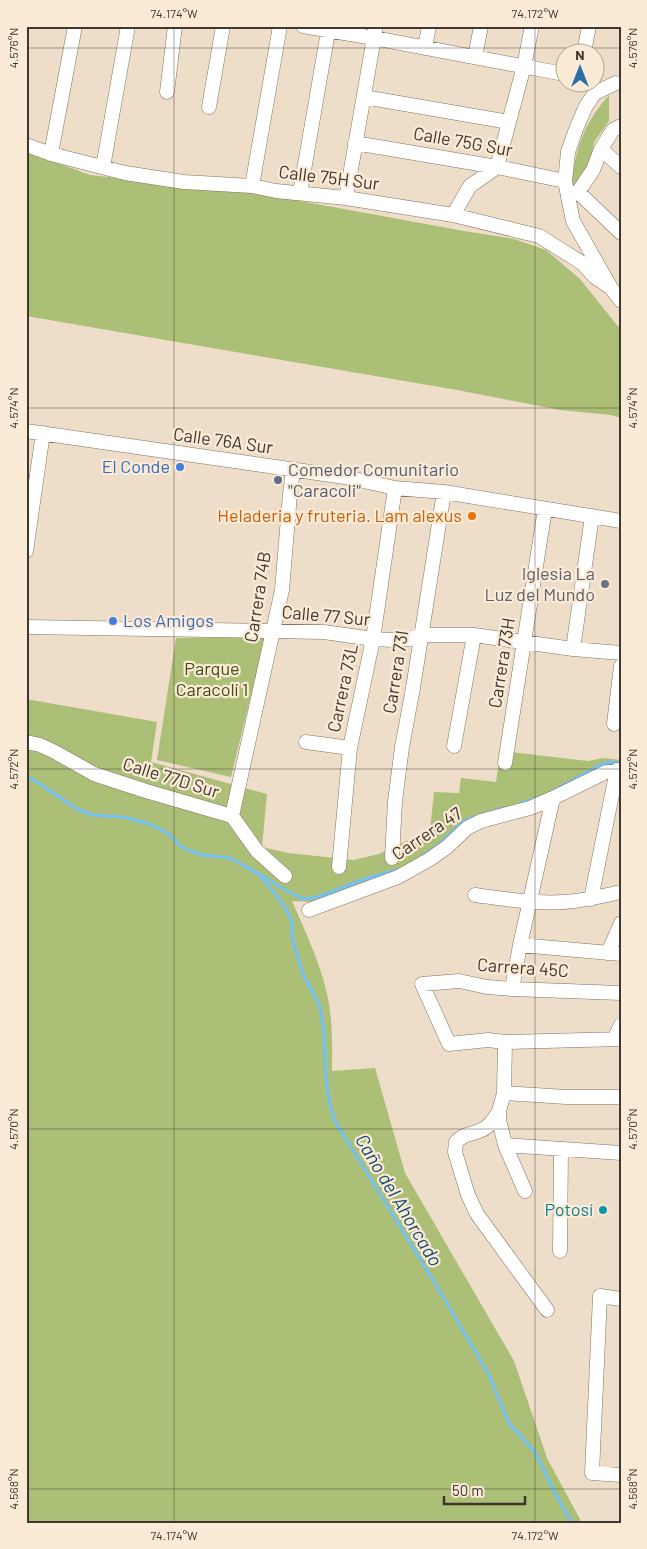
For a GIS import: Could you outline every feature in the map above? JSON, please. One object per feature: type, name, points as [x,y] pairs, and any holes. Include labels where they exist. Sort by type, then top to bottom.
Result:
[{"type":"street","points":[[51,154],[75,26]]},
{"type":"street","points":[[103,167],[128,26]]},
{"type":"street","points":[[167,92],[176,26]]},
{"type":"street","points":[[209,107],[223,26]]},
{"type":"street","points":[[252,186],[280,26]]},
{"type":"street","points":[[303,26],[375,32],[425,48],[554,72]]},
{"type":"street","points":[[425,48],[429,26]]},
{"type":"street","points":[[475,57],[481,26]]},
{"type":"street","points":[[453,215],[470,186],[497,167],[524,66],[532,26]]},
{"type":"street","points":[[586,42],[589,26]]},
{"type":"street","points":[[300,193],[329,29]]},
{"type":"street","points":[[346,198],[375,32]]},
{"type":"street","points":[[604,81],[618,83]]},
{"type":"street","points":[[618,83],[605,87],[595,93],[586,106],[568,152],[565,181],[573,195],[621,232]]},
{"type":"street","points":[[364,97],[509,122]]},
{"type":"street","points":[[619,126],[613,130],[601,150],[593,170],[573,195],[573,221],[611,288],[621,301]]},
{"type":"street","name":"Calle 75G Sur","points":[[355,143],[497,167],[565,181]]},
{"type":"street","name":"Calle 75H Sur","points":[[26,145],[51,154],[125,173],[184,182],[252,186],[276,191],[346,198],[453,215],[539,236],[582,263],[595,277],[611,288]]},
{"type":"street","points":[[601,150],[621,167]]},
{"type":"street","name":"Calle 76A Sur","points":[[26,431],[293,470],[395,488],[444,492],[621,521]]},
{"type":"street","points":[[26,551],[43,433]]},
{"type":"street","name":"Carrera 74B","points":[[232,816],[282,590],[293,470]]},
{"type":"street","name":"Carrera 73L","points":[[339,867],[350,748],[372,639],[395,488]]},
{"type":"street","name":"Carrera 73I","points":[[392,858],[395,802],[402,747],[444,492]]},
{"type":"street","name":"Carrera 73H","points":[[505,763],[545,509]]},
{"type":"street","points":[[572,649],[592,516]]},
{"type":"street","name":"Calle 77 Sur","points":[[26,627],[324,632],[393,640],[409,639],[421,635],[474,635],[572,649],[621,653]]},
{"type":"street","points":[[454,746],[474,635]]},
{"type":"street","points":[[614,724],[621,666]]},
{"type":"street","name":"Calle 77D Sur","points":[[26,742],[47,748],[94,774],[232,816],[257,851],[285,876]]},
{"type":"street","points":[[306,742],[350,748]]},
{"type":"street","points":[[591,899],[619,771]]},
{"type":"street","name":"Carrera 47","points":[[309,910],[398,877],[430,859],[468,828],[481,821],[530,808],[606,772],[619,771]]},
{"type":"street","points":[[512,989],[553,798]]},
{"type":"street","points":[[475,895],[530,902],[565,902],[591,899],[621,892]]},
{"type":"street","points":[[520,945],[614,954],[621,923]]},
{"type":"street","name":"Carrera 45C","points":[[505,1042],[488,1040],[449,1044],[422,984],[459,981],[487,987],[512,989],[621,993]]},
{"type":"street","points":[[525,1192],[505,1145],[501,1128],[500,1110],[504,1092],[505,1042],[617,1039],[621,1024]]},
{"type":"street","points":[[504,1092],[566,1097],[621,1097]]},
{"type":"street","points":[[500,1110],[494,1120],[481,1131],[463,1135],[456,1142],[455,1152],[468,1195],[477,1214],[547,1310]]},
{"type":"street","points":[[505,1145],[621,1153]]},
{"type":"street","points":[[560,1251],[561,1149]]},
{"type":"street","points":[[621,1299],[600,1296],[592,1473],[621,1475]]},
{"type":"green space","points":[[609,95],[609,121],[594,142],[588,174],[572,190],[575,163],[581,139],[593,116]]},
{"type":"green space","points":[[26,151],[90,175],[262,194],[514,239],[546,250],[580,279],[621,329],[621,418],[611,415],[560,410],[457,390],[26,316]]},
{"type":"green space","name":"Parque Caracolí 1","points":[[265,637],[231,777],[157,760],[176,638]]},
{"type":"green space","points":[[26,699],[157,722],[151,762],[267,794],[262,847],[288,853],[354,860],[379,854],[430,830],[434,792],[459,793],[461,778],[496,782],[501,751],[588,761],[603,758],[621,760],[621,768],[441,846],[401,870],[312,902],[292,901],[316,958],[327,994],[331,1023],[332,1071],[375,1068],[405,1173],[514,1361],[547,1458],[582,1523],[26,1523]]},
{"type":"waterway","points":[[547,794],[602,764],[612,762],[621,764]]},
{"type":"waterway","points":[[26,778],[34,780],[77,809],[92,815],[123,817],[150,824],[169,834],[180,846],[190,851],[203,855],[230,858],[303,899],[318,897],[362,880],[399,869]]},
{"type":"waterway","points":[[521,803],[534,799]]},
{"type":"waterway","points":[[422,856],[438,845],[461,823],[503,808]]},
{"type":"waterway","name":"Caño del Ahorcado","points":[[258,873],[283,904],[292,921],[292,937],[302,972],[320,1007],[324,1033],[326,1080],[335,1121],[488,1373],[509,1423],[535,1452],[572,1523]]},
{"type":"place","name":"El Conde","points":[[180,467]]},
{"type":"place","name":"Comedor Comunitario \"Caracoli\"","points":[[278,480]]},
{"type":"place","name":"Heladeria y fruteria. Lam alexus","points":[[472,516]]},
{"type":"place","name":"Iglesia La Luz del Mundo","points":[[605,584]]},
{"type":"place","name":"Los Amigos","points":[[113,621]]},
{"type":"place","name":"Potosí","points":[[603,1210]]}]
